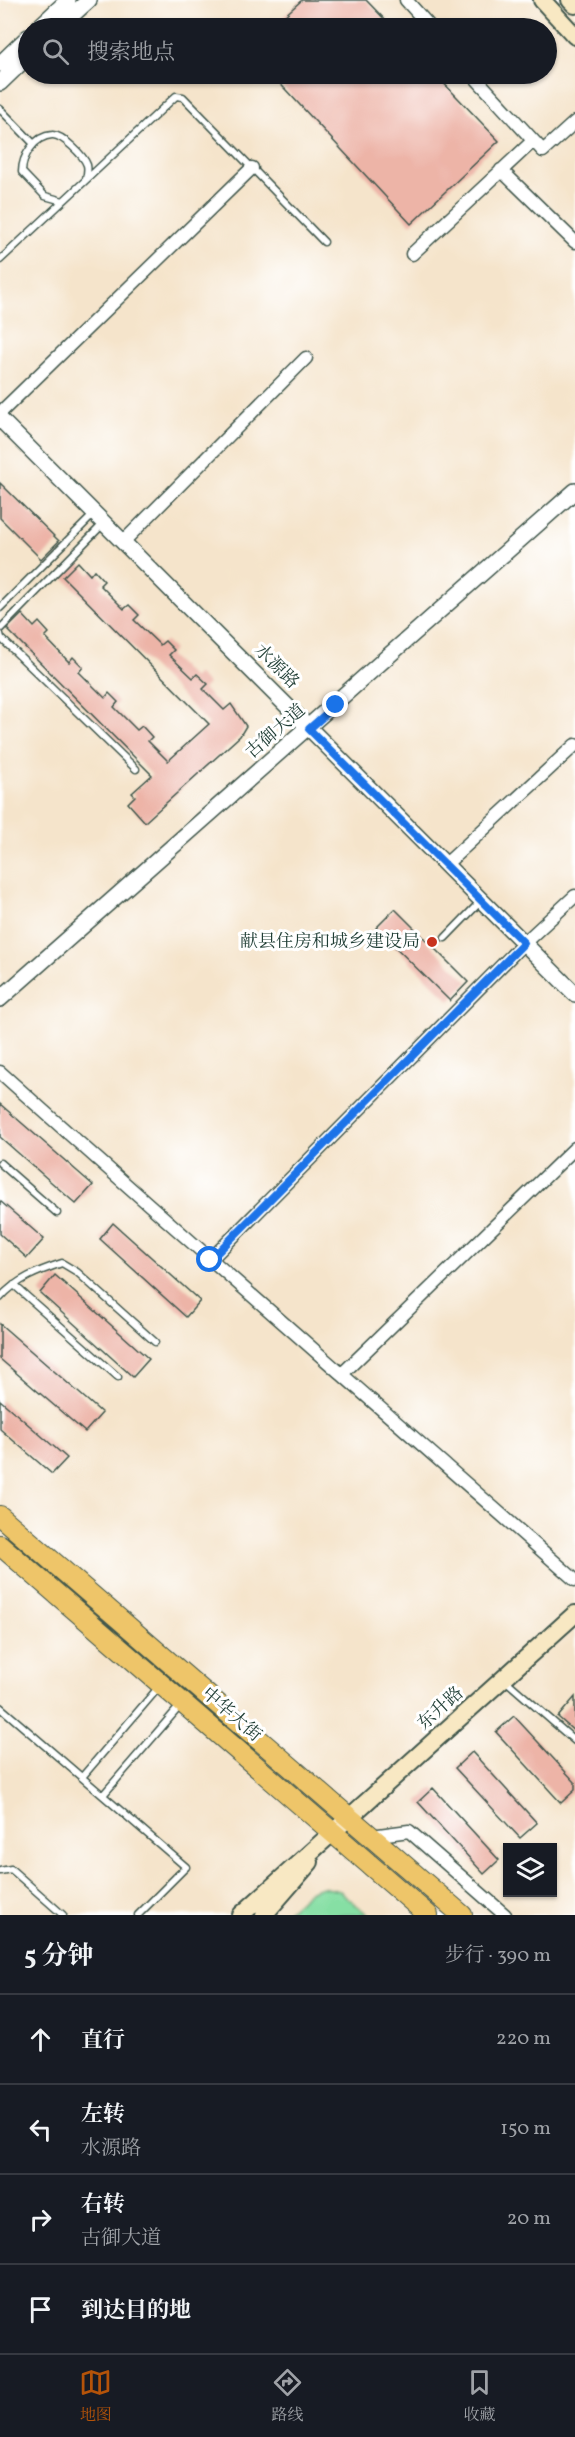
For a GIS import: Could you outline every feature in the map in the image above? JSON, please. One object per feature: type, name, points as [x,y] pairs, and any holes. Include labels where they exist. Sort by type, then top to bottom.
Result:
[{"type":"main road","points":[[542,0],[575,36]]},
{"type":"main road","points":[[570,0],[575,5]]},
{"type":"main road","name":"中华大街","points":[[0,1515],[462,1915]]},
{"type":"main road","name":"中华大街","points":[[0,1545],[428,1915]]},
{"type":"main road","name":"东升路","points":[[241,1915],[272,1884],[350,1818],[575,1614]]},
{"type":"main road","name":"东升路","points":[[264,1915],[283,1896],[333,1833]]},
{"type":"street","points":[[49,18],[68,0]]},
{"type":"street","points":[[69,18],[89,0]]},
{"type":"street","points":[[406,0],[423,18]]},
{"type":"street","points":[[0,64],[18,47]]},
{"type":"street","points":[[0,83],[18,66]]},
{"type":"street","points":[[481,84],[543,152],[575,122]]},
{"type":"street","points":[[412,254],[533,141]]},
{"type":"street","points":[[0,413],[252,168]]},
{"type":"street","points":[[501,170],[575,242]]},
{"type":"street","points":[[123,542],[306,358]]},
{"type":"street","name":"水源路","points":[[0,419],[575,994]]},
{"type":"street","name":"古御大道","points":[[0,999],[309,729],[575,491]]},
{"type":"street","points":[[445,865],[575,744]]},
{"type":"street","points":[[210,1260],[524,943],[575,896]]},
{"type":"street","points":[[0,1072],[210,1260],[343,1373],[575,1580]]},
{"type":"street","points":[[343,1373],[575,1148]]},
{"type":"street","points":[[371,1836],[409,1831],[505,1915]]},
{"type":"lane","points":[[0,260],[176,96],[183,97],[324,242]]},
{"type":"lane","points":[[0,109],[33,143]]},
{"type":"lane","points":[[63,201],[45,196],[22,171],[22,164],[33,143],[51,135],[59,136],[88,167],[86,180]]},
{"type":"lane","points":[[0,608],[99,518]]},
{"type":"lane","points":[[99,518],[0,631],[1,638],[136,769]]},
{"type":"lane","points":[[445,938],[482,901]]},
{"type":"lane","points":[[0,1163],[57,1213]]},
{"type":"lane","points":[[0,1298],[14,1285],[35,1272],[62,1263],[76,1272],[155,1342]]},
{"type":"lane","points":[[14,1285],[118,1377]]},
{"type":"lane","points":[[504,1678],[575,1741]]},
{"type":"lane","points":[[82,1777],[161,1684]]},
{"type":"lane","points":[[103,1795],[183,1703]]},
{"type":"lane","points":[[0,1707],[186,1866],[138,1915]]},
{"type":"lane","points":[[0,1871],[11,1869],[63,1915]]},
{"type":"green space","points":[[322,1887],[340,1891],[368,1915],[283,1915],[309,1892]]},
{"type":"building","points":[[302,0],[366,0],[383,18],[282,18]]},
{"type":"building","points":[[280,84],[445,84],[499,141],[411,224]]},
{"type":"building","points":[[0,483],[59,541],[41,559],[0,518]]},
{"type":"building","points":[[78,562],[90,575],[94,570],[104,581],[100,585],[124,609],[129,605],[139,615],[134,620],[160,645],[165,641],[174,650],[169,655],[193,678],[197,674],[208,684],[203,689],[224,710],[231,704],[246,726],[240,736],[145,822],[128,803],[135,796],[132,793],[152,775],[7,629],[22,614],[34,627],[39,622],[49,633],[45,637],[69,662],[73,657],[83,667],[79,672],[105,698],[109,693],[118,702],[114,707],[137,730],[142,726],[152,737],[148,741],[168,761],[209,724],[63,577]]},
{"type":"building","points":[[395,909],[468,982],[450,1001],[376,928]]},
{"type":"building","points":[[0,1104],[93,1185],[76,1204],[0,1137]]},
{"type":"building","points":[[0,1201],[44,1239],[27,1258],[0,1234]]},
{"type":"building","points":[[113,1223],[200,1301],[186,1317],[100,1239]]},
{"type":"building","points":[[55,1275],[149,1359],[133,1377],[40,1293]]},
{"type":"building","points":[[0,1324],[102,1413],[85,1432],[0,1359]]},
{"type":"building","points":[[0,1400],[67,1458],[52,1474],[0,1429]]},
{"type":"building","points":[[575,1697],[575,1732],[558,1717]]},
{"type":"building","points":[[514,1716],[575,1782],[575,1790],[561,1803],[496,1732]]},
{"type":"building","points":[[472,1752],[537,1823],[520,1838],[455,1768]]},
{"type":"building","points":[[433,1788],[499,1860],[484,1874],[418,1802]]},
{"type":"place","name":"献县住房和城乡建设局","points":[[432,942]]},
{"type":"route","points":[[210,1260],[524,943],[309,729],[336,705]]}]
